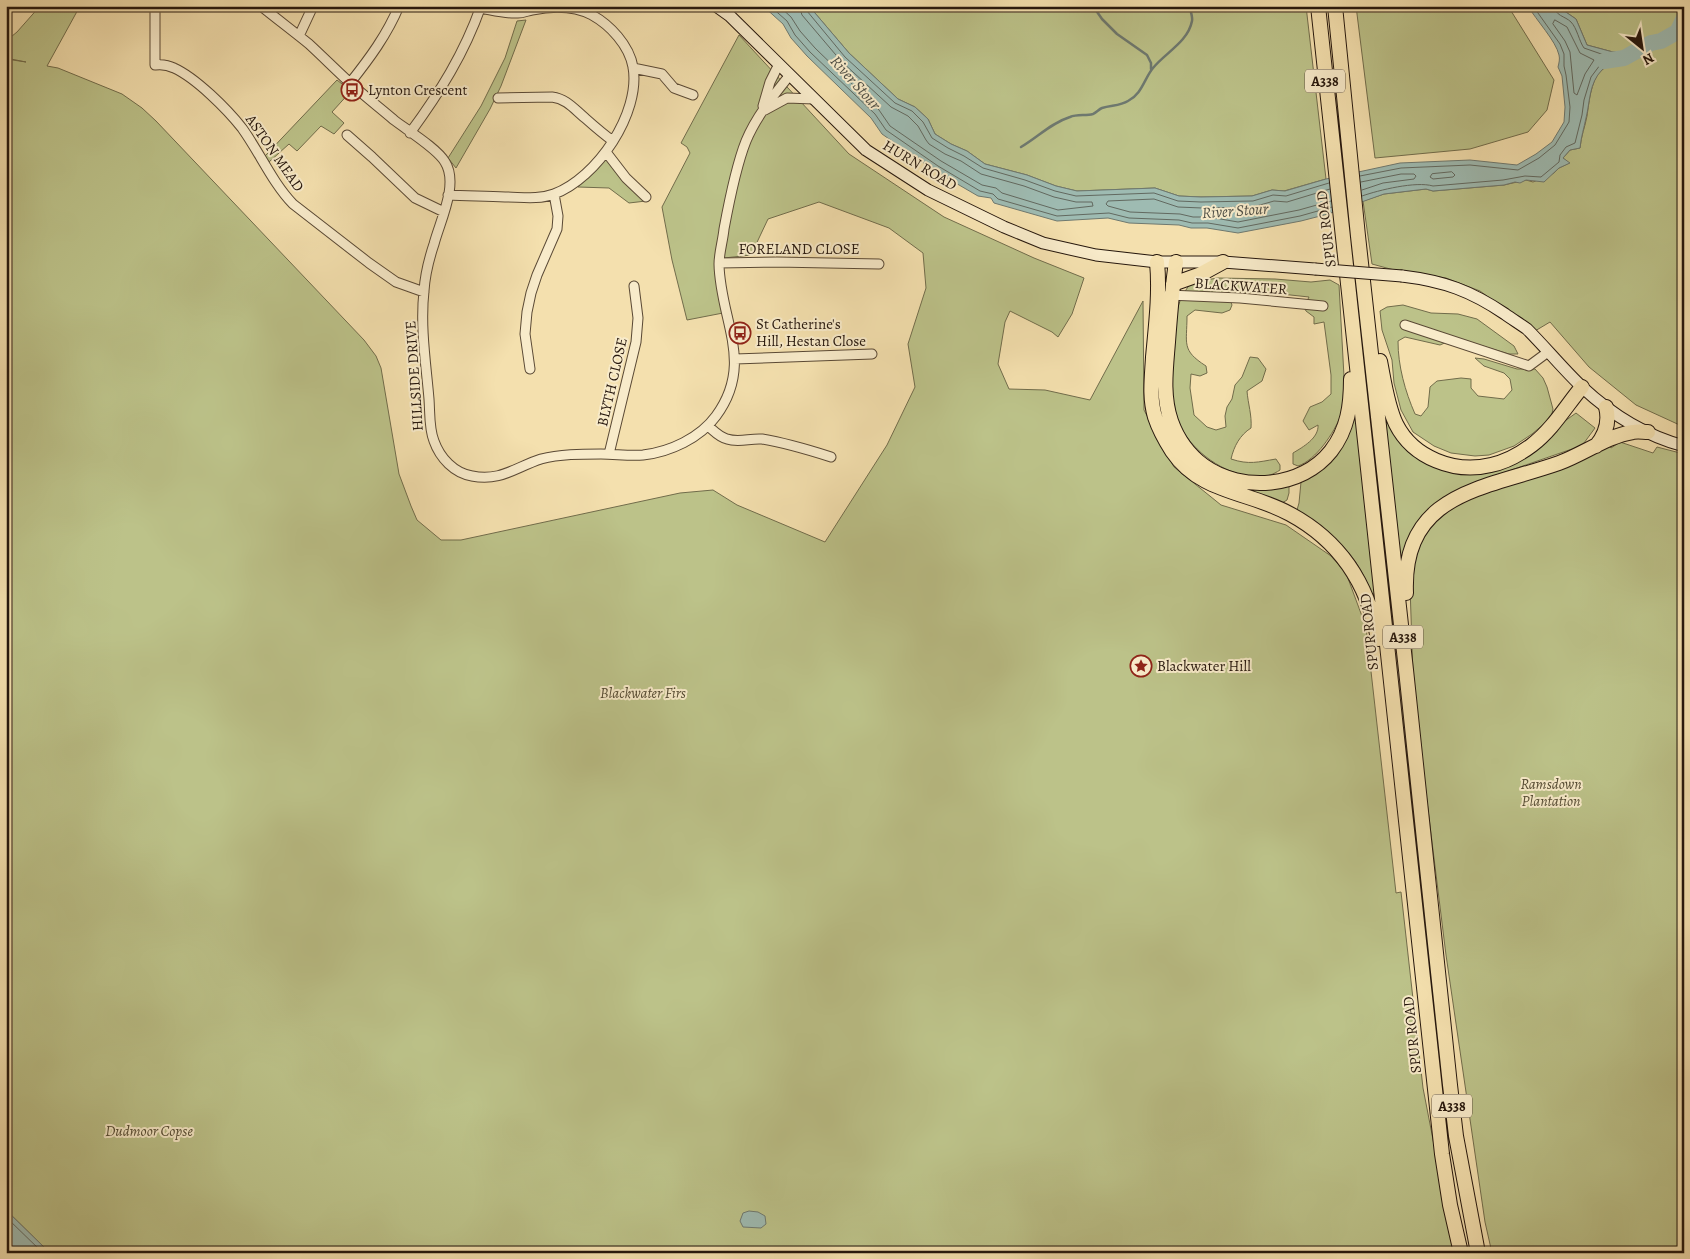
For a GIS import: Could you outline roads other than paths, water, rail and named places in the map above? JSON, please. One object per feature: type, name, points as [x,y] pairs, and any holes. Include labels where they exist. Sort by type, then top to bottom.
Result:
[{"type":"highway","name":"SPUR ROAD","points":[[1318,6],[1442,1154],[1450,1205],[1461,1253]]},
{"type":"highway","name":"SPUR ROAD","points":[[1335,6],[1358,236],[1451,1094],[1456,1136],[1478,1253]]},
{"type":"highway","points":[[1157,262],[1168,291],[1165,375],[1170,419],[1180,439],[1193,457],[1211,470],[1240,481],[1260,484],[1282,481],[1315,466],[1332,450],[1344,430],[1350,409],[1354,328]]},
{"type":"highway","points":[[1176,262],[1168,291],[1151,388],[1155,417],[1166,442],[1183,465],[1205,482],[1289,513],[1312,528],[1337,550],[1355,573],[1370,604],[1380,650],[1391,683]]},
{"type":"highway","points":[[1168,291],[1223,262]]},
{"type":"highway","points":[[1367,316],[1397,425],[1403,435],[1421,452],[1442,463],[1460,467],[1485,466],[1512,457],[1540,438],[1582,387]]},
{"type":"highway","points":[[1596,446],[1603,437],[1607,425],[1608,415],[1606,407]]},
{"type":"highway","points":[[1406,670],[1406,572],[1412,546],[1430,516],[1447,502],[1460,495],[1561,462],[1633,432],[1648,432]]},
{"type":"main road","name":"HURN ROAD","points":[[716,6],[730,16],[866,150],[928,190],[1004,228],[1043,243],[1096,255],[1157,262],[1223,262],[1402,276],[1442,283],[1483,299],[1526,328],[1582,387],[1606,407],[1648,432],[1666,441],[1684,446]]},
{"type":"street","name":"ASTON MEAD","points":[[155,6],[155,65],[164,64],[184,73],[226,110],[242,129],[284,194],[294,204],[396,282],[424,292]]},
{"type":"street","name":"HILLSIDE DRIVE","points":[[261,6],[299,36],[350,83],[434,150],[446,163],[450,180],[448,195],[434,243],[424,292],[423,333],[433,440],[442,457],[449,465],[458,472],[468,475],[488,477],[509,474],[525,465],[555,456],[580,454],[644,455],[657,452],[693,437],[708,426],[723,404],[732,385],[735,359],[719,263],[729,203],[746,140],[762,111],[789,76]]},
{"type":"street","points":[[299,36],[313,6]]},
{"type":"street","points":[[350,83],[375,51],[393,21],[399,6]]},
{"type":"street","points":[[410,132],[436,97],[460,57],[480,7],[517,13],[552,7],[576,8],[599,19],[613,31],[628,51],[633,68],[630,105],[606,152],[582,179],[554,194],[536,198],[448,195]]},
{"type":"street","name":"HILLSIDE DRIVE","points":[[762,111],[770,82],[779,64]]},
{"type":"street","points":[[633,68],[662,74],[674,88],[693,95]]},
{"type":"street","points":[[498,98],[552,96],[558,98],[569,103],[582,117],[613,141]]},
{"type":"street","points":[[762,111],[787,98],[814,98]]},
{"type":"street","points":[[347,135],[415,198],[444,212]]},
{"type":"street","points":[[606,152],[626,178],[646,197]]},
{"type":"street","points":[[530,369],[525,334],[527,312],[534,284],[557,229],[558,216],[554,194]]},
{"type":"street","name":"FORELAND CLOSE","points":[[719,263],[879,264]]},
{"type":"street","name":"BLYTH CLOSE","points":[[609,454],[636,342],[638,318],[634,286]]},
{"type":"street","name":"BLACKWATER","points":[[1168,291],[1323,306]]},
{"type":"street","points":[[1405,324],[1529,366],[1548,352]]},
{"type":"street","points":[[735,359],[872,354]]},
{"type":"street","points":[[708,426],[719,436],[728,440],[760,439],[787,444],[831,457]]},
{"type":"water","name":"River Stour","points":[[763,6],[809,6],[849,53],[898,99],[915,107],[928,119],[935,134],[951,144],[967,151],[985,164],[1077,191],[1155,188],[1179,196],[1252,196],[1272,190],[1285,191],[1326,179],[1400,163],[1470,160],[1517,165],[1552,142],[1564,122],[1565,107],[1562,76],[1558,67],[1559,55],[1554,43],[1528,6],[1557,6],[1576,19],[1587,45],[1613,52],[1625,52],[1627,63],[1607,67],[1598,75],[1591,93],[1580,148],[1570,150],[1563,158],[1570,163],[1559,168],[1544,182],[1526,180],[1520,183],[1515,182],[1504,185],[1433,191],[1426,189],[1384,194],[1328,214],[1238,233],[1179,225],[1129,223],[1108,218],[1057,221],[994,203],[991,198],[978,196],[935,171],[882,134],[871,118],[807,56],[791,38],[783,24]]},
{"type":"water","points":[[6,1210],[50,1253],[6,1253]]},
{"type":"water","points":[[749,1211],[758,1212],[765,1216],[766,1224],[761,1228],[743,1227],[740,1221],[743,1213]]},
{"type":"waterway","points":[[1093,6],[1102,19],[1117,34],[1147,55],[1151,63],[1151,69]]},
{"type":"waterway","points":[[1021,147],[1063,120],[1093,114],[1102,108],[1122,104],[1133,98],[1153,68],[1186,35],[1192,21],[1190,6]]},
{"type":"waterway","points":[[1604,61],[1624,58],[1651,43],[1661,41],[1677,32],[1684,18]]},
{"type":"place","name":"Lynton Crescent","points":[[352,90]]},
{"type":"place","name":"St Catherine's Hill, Hestan Close","points":[[740,333]]},
{"type":"place","name":"Blackwater Hill","points":[[1141,666]]},
{"type":"park label","name":"Blackwater Firs","points":[[643,693]]},
{"type":"park label","name":"Ramsdown Plantation","points":[[1551,792]]},
{"type":"park label","name":"Dudmoor Copse","points":[[149,1131]]}]
